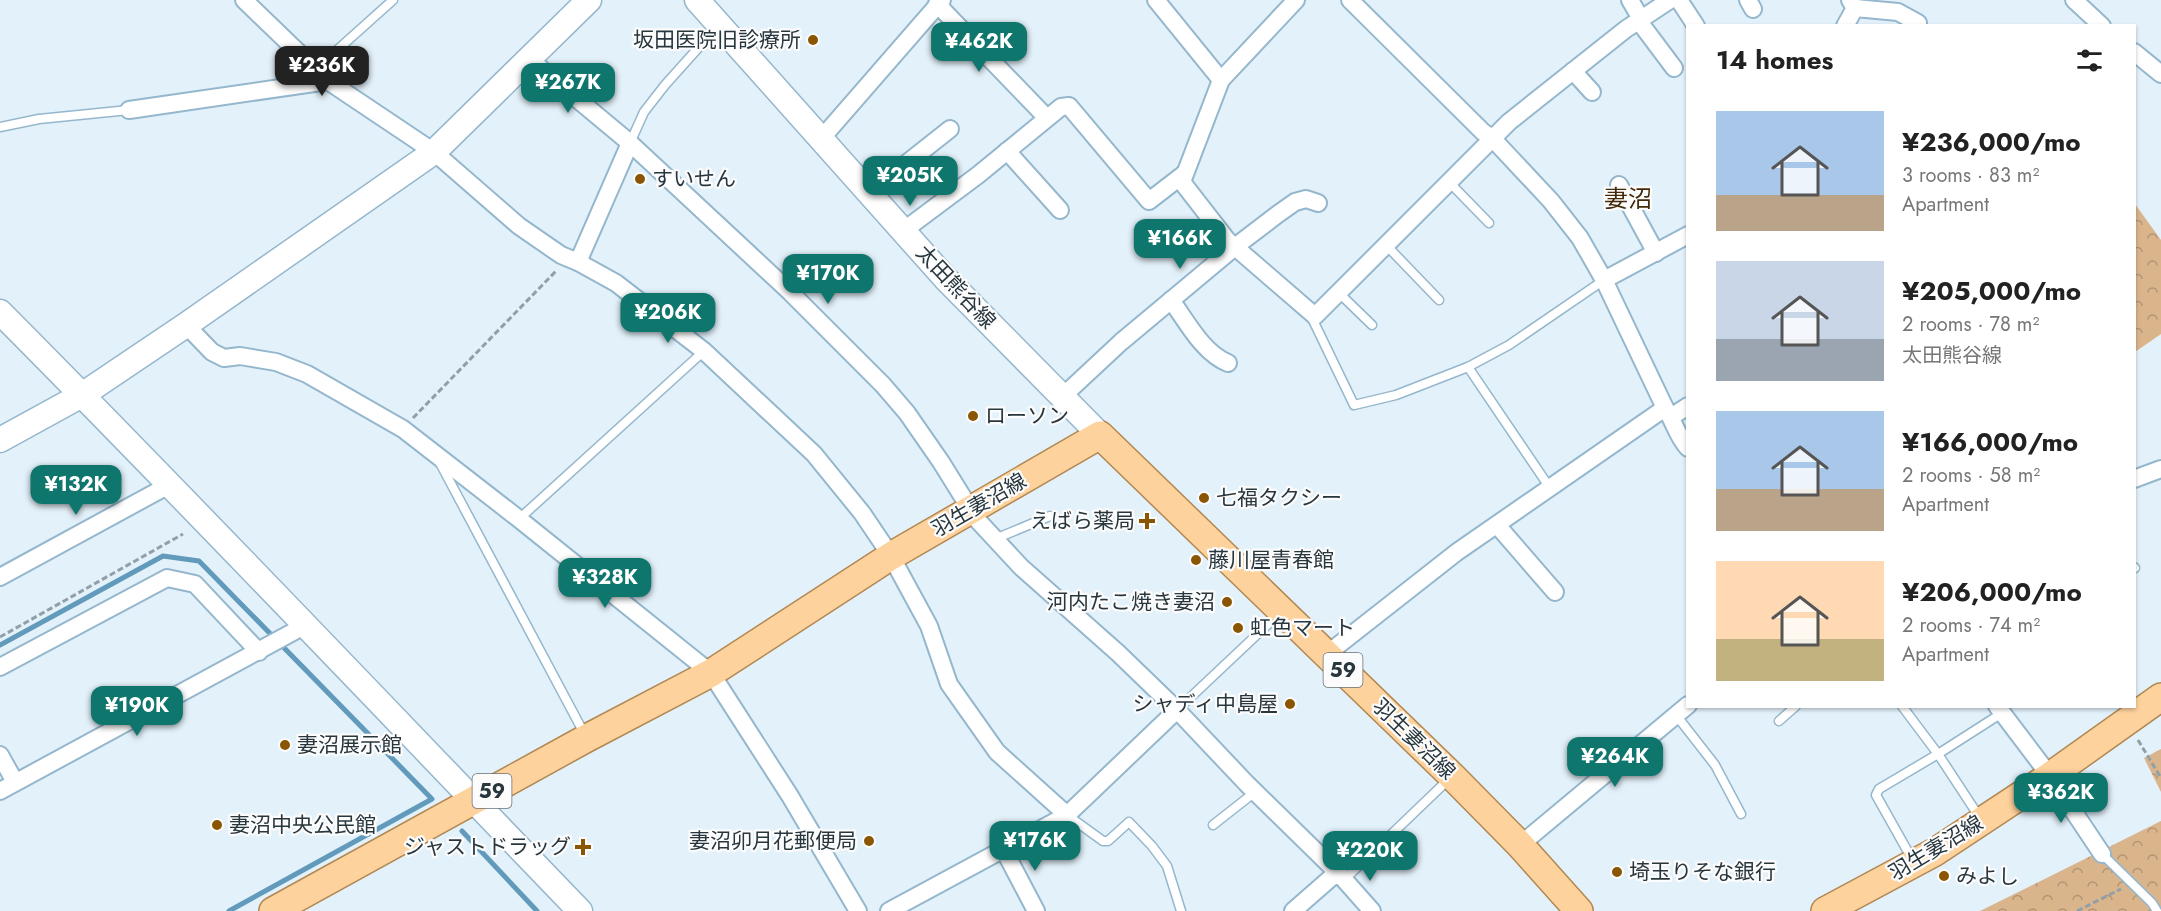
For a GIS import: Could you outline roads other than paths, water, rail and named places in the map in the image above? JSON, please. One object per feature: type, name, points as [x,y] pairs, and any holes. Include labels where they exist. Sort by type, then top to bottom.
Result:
[{"type":"main road","name":"羽生妻沼線","points":[[273,911],[587,738],[711,673],[891,556],[1100,435],[1452,776],[1520,845],[1579,911]]},
{"type":"main road","name":"羽生妻沼線","points":[[2136,707],[2161,697]]},
{"type":"main road","name":"羽生妻沼線","points":[[1825,911],[1915,864],[1982,821],[2050,776],[2120,714],[2134,708]]},
{"type":"street","points":[[244,0],[322,75],[434,152],[519,226],[561,255],[616,283],[704,351],[814,454],[862,513],[891,556],[929,626],[949,684],[997,752],[1067,815]]},
{"type":"street","points":[[0,440],[82,395],[186,326],[434,152],[589,0]]},
{"type":"street","name":"太田熊谷線","points":[[697,0],[946,279],[1100,435]]},
{"type":"street","points":[[1156,0],[1221,80]]},
{"type":"street","points":[[1296,0],[1221,80],[1182,182],[1227,240],[1315,316],[1492,138],[1573,71],[1670,0]]},
{"type":"street","points":[[1350,0],[1483,132],[1492,138],[1551,201],[1580,238],[1604,280],[1680,440],[1686,446]]},
{"type":"street","points":[[1630,0],[1640,20],[1674,68]]},
{"type":"street","points":[[1679,0],[1695,24]]},
{"type":"street","points":[[2074,0],[2100,24]]},
{"type":"street","points":[[821,139],[939,2],[1047,118]]},
{"type":"street","points":[[1846,24],[1852,4],[1898,12],[1918,23]]},
{"type":"street","points":[[2136,54],[2161,74]]},
{"type":"street","points":[[528,58],[630,143],[790,292],[883,385],[907,413],[941,462],[969,511],[1021,567],[1118,653],[1177,710],[1341,876],[1372,911]]},
{"type":"street","points":[[1573,71],[1592,92]]},
{"type":"street","points":[[129,110],[322,75]]},
{"type":"street","points":[[903,231],[1061,107],[1069,106],[1149,201],[1184,174]]},
{"type":"street","points":[[869,192],[950,129]]},
{"type":"street","points":[[574,260],[630,143]]},
{"type":"street","points":[[1007,151],[1060,210]]},
{"type":"street","points":[[1618,185],[1656,253]]},
{"type":"street","points":[[1062,396],[1121,342],[1236,246],[1295,202],[1306,199],[1318,203]]},
{"type":"street","points":[[1604,280],[1656,253],[1685,243]]},
{"type":"street","points":[[1171,300],[1208,350],[1218,359],[1228,363]]},
{"type":"street","points":[[0,312],[580,911]]},
{"type":"street","points":[[186,326],[212,352],[224,357],[240,356],[276,362],[307,374],[403,429],[711,673],[790,796],[858,911]]},
{"type":"street","points":[[1327,654],[1457,552],[1668,413],[1686,407]]},
{"type":"street","points":[[2136,478],[2161,469]]},
{"type":"street","points":[[0,577],[169,485]]},
{"type":"street","points":[[1497,525],[1555,592]]},
{"type":"street","points":[[0,667],[167,578],[195,584],[259,652]]},
{"type":"street","points":[[0,755],[8,786],[304,626]]},
{"type":"street","points":[[889,911],[1067,815],[1177,710]]},
{"type":"street","points":[[1520,845],[1682,710]]},
{"type":"street","points":[[1999,710],[2050,776],[2102,854]]},
{"type":"street","points":[[1004,850],[1036,911]]},
{"type":"street","points":[[1293,911],[1333,876],[1341,876]]},
{"type":"lane","points":[[322,75],[393,0]]},
{"type":"lane","points":[[630,143],[644,112],[718,25]]},
{"type":"lane","points":[[0,127],[39,119],[129,110]]},
{"type":"lane","points":[[1449,182],[1489,222]]},
{"type":"lane","points":[[1387,246],[1439,300]]},
{"type":"lane","points":[[1309,310],[1354,405],[1396,395],[1468,367],[1509,345],[1604,280]]},
{"type":"lane","points":[[1339,293],[1372,325]]},
{"type":"lane","points":[[519,519],[704,351]]},
{"type":"lane","points":[[1468,367],[1551,488]]},
{"type":"lane","points":[[436,454],[587,738]]},
{"type":"lane","points":[[995,539],[1050,516]]},
{"type":"lane","points":[[1177,710],[1282,611]]},
{"type":"lane","points":[[1779,721],[1795,708]]},
{"type":"lane","points":[[1904,708],[1938,754],[1982,821]]},
{"type":"lane","points":[[1682,710],[1741,813]]},
{"type":"lane","points":[[1915,864],[1876,795],[1879,789],[1938,754],[1999,710]]},
{"type":"lane","points":[[1341,876],[1349,875],[1452,776]]},
{"type":"lane","points":[[1213,825],[1256,792]]},
{"type":"lane","points":[[1067,815],[1102,841],[1108,840],[1129,822],[1167,866],[1181,911]]},
{"type":"lane","points":[[2102,854],[2157,911]]},
{"type":"waterway","points":[[0,645],[163,556],[199,561],[432,799],[229,911]]},
{"type":"waterway","points":[[462,831],[537,911]]},
{"type":"place","name":"坂田医院旧診療所","points":[[813,40]]},
{"type":"place","name":"すいせん","points":[[640,179]]},
{"type":"place","name":"ローソン","points":[[973,416]]},
{"type":"place","name":"七福タクシー","points":[[1204,498]]},
{"type":"place","name":"えばら薬局","points":[[1147,521]]},
{"type":"place","name":"藤川屋青春館","points":[[1196,560]]},
{"type":"place","name":"河内たこ焼き妻沼","points":[[1227,602]]},
{"type":"place","name":"虹色マート","points":[[1238,628]]},
{"type":"place","name":"シャディ中島屋","points":[[1290,704]]},
{"type":"place","name":"妻沼展示館","points":[[285,745]]},
{"type":"place","name":"妻沼中央公民館","points":[[217,825]]},
{"type":"place","name":"妻沼卯月花郵便局","points":[[869,841]]},
{"type":"place","name":"ジャストドラッグ","points":[[583,847]]},
{"type":"place","name":"埼玉りそな銀行","points":[[1617,872]]},
{"type":"place","name":"みよし","points":[[1944,876]]},
{"type":"district","name":"妻沼","points":[[1628,198]]}]
